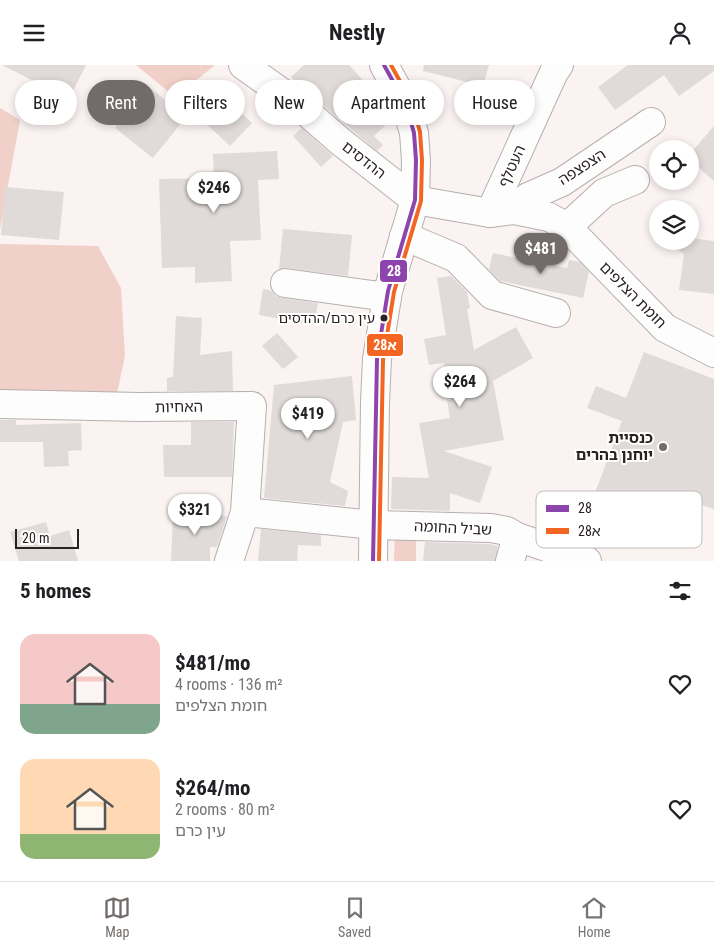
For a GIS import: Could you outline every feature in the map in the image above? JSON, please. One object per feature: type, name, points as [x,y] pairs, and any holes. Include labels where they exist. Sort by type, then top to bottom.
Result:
[{"type":"street","name":"ההדסים","points":[[243,65],[295,102],[341,142],[415,200]]},
{"type":"street","points":[[373,561],[377,359],[387,297],[415,200],[414,133],[406,105],[384,65]]},
{"type":"street","name":"העטלף","points":[[502,211],[554,72],[559,65]]},
{"type":"street","name":"הצפצפה","points":[[502,211],[515,207],[528,197],[562,182],[651,121]]},
{"type":"street","points":[[567,227],[604,193],[635,180]]},
{"type":"street","name":"חומת הצלפים","points":[[415,200],[549,217],[567,227],[665,328],[714,353]]},
{"type":"street","points":[[404,236],[456,258],[492,295],[556,313]]},
{"type":"street","points":[[284,283],[387,297]]},
{"type":"street","name":"האחיות","points":[[0,405],[252,406],[244,512],[230,561]]},
{"type":"street","points":[[244,512],[374,525]]},
{"type":"street","name":"שביל החומה","points":[[374,525],[491,528],[508,531],[513,549],[587,561]]},
{"type":"shaded area","points":[[136,65],[214,66],[196,80],[165,80],[165,89]]},
{"type":"shaded area","points":[[0,108],[15,117],[15,125],[19,125],[0,229]]},
{"type":"shaded area","points":[[0,244],[98,246],[121,288],[125,356],[116,398],[0,395]]},
{"type":"shaded area","points":[[395,528],[416,531],[416,561],[394,561]]},
{"type":"building","points":[[2,65],[86,65],[77,83],[77,80],[32,80]]},
{"type":"building","points":[[304,65],[349,65],[363,80],[333,80],[333,114],[323,106],[323,80],[294,80],[291,77]]},
{"type":"building","points":[[424,65],[489,65],[485,80],[459,80],[423,71]]},
{"type":"building","points":[[628,65],[714,65],[714,71],[679,96],[664,75],[615,110],[598,87]]},
{"type":"building","points":[[155,92],[165,100],[165,125],[180,125],[153,158],[115,128],[117,125],[155,125]]},
{"type":"building","points":[[245,117],[252,123],[230,146],[207,125],[245,125]]},
{"type":"building","points":[[346,125],[386,125],[374,136],[383,145],[377,151]]},
{"type":"building","points":[[714,126],[714,181],[699,168],[699,144]]},
{"type":"building","points":[[302,128],[333,156],[321,167],[293,136]]},
{"type":"building","points":[[277,151],[279,179],[258,180],[261,240],[230,241],[232,281],[195,283],[195,267],[162,268],[159,179],[214,178],[213,154]]},
{"type":"building","points":[[5,187],[64,192],[59,240],[1,235]]},
{"type":"building","points":[[283,229],[352,235],[348,276],[287,268],[279,269]]},
{"type":"building","points":[[699,239],[714,241],[714,294],[679,290],[684,254],[678,250],[699,250]]},
{"type":"building","points":[[493,253],[567,268],[569,260],[580,262],[589,272],[583,298],[500,281],[489,270]]},
{"type":"building","points":[[451,276],[467,292],[470,308],[467,309],[474,350],[516,327],[533,358],[493,381],[504,440],[444,451],[492,467],[480,503],[450,493],[450,511],[391,509],[392,477],[429,478],[419,423],[450,418],[447,400],[451,400],[444,363],[429,365],[424,339],[446,335],[437,278]]},
{"type":"building","points":[[263,289],[272,291],[276,296],[283,298],[318,303],[314,325],[259,315]]},
{"type":"building","points":[[176,316],[202,318],[200,355],[232,351],[233,391],[167,391],[167,378],[173,377]]},
{"type":"building","points":[[277,333],[298,357],[283,369],[262,346]]},
{"type":"building","name":"כנסיית יוחנן בהרים","points":[[644,352],[714,379],[714,509],[702,505],[702,491],[596,491],[622,421],[587,408],[596,386],[626,398]]},
{"type":"building","points":[[352,376],[356,420],[343,422],[330,482],[348,491],[345,506],[264,498],[274,385]]},
{"type":"building","points":[[0,420],[16,420],[16,425],[81,423],[82,450],[68,451],[69,466],[44,467],[43,442],[0,442]]},
{"type":"building","points":[[191,422],[234,422],[232,477],[164,477],[163,445],[191,445]]},
{"type":"building","points":[[173,514],[227,516],[217,547],[210,547],[210,561],[171,561]]},
{"type":"building","points":[[46,522],[50,536],[69,530],[78,561],[19,561],[10,532]]},
{"type":"building","points":[[261,529],[321,535],[321,546],[298,545],[297,561],[258,561]]},
{"type":"building","points":[[425,542],[489,544],[498,546],[495,561],[423,561]]},
{"type":"transit line","name":"28","points":[[373,561],[377,359],[388,291],[415,200],[416,160],[414,133],[406,105],[384,65]]},
{"type":"transit line","name":"28א","points":[[379,561],[383,360],[394,292],[421,201],[422,160],[420,132],[412,103],[391,65]]},
{"type":"place","name":"עין כרם/ההדסים","points":[[384,318]]},
{"type":"place","name":"כנסיית יוחנן בהרים","points":[[663,447]]}]
